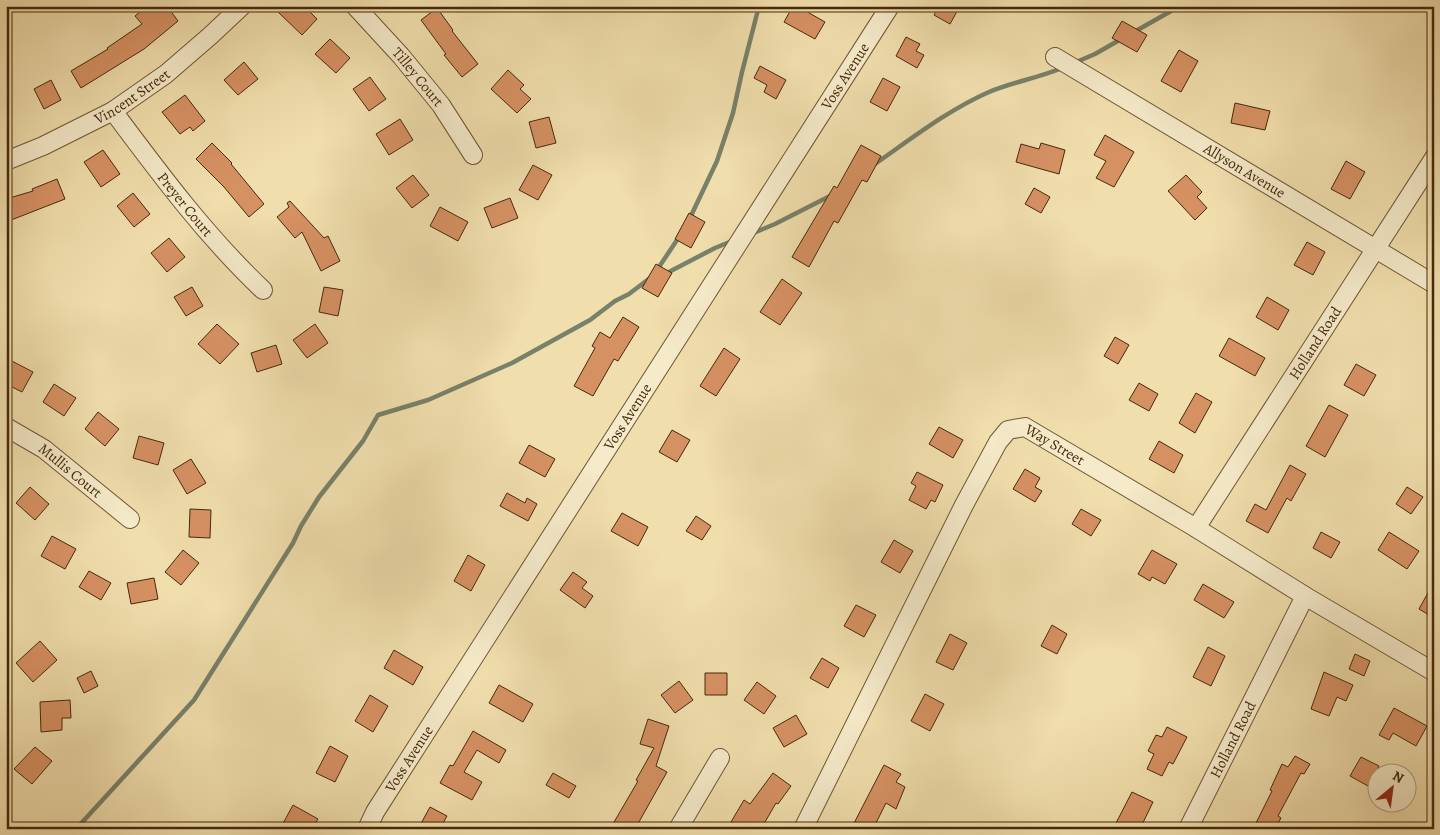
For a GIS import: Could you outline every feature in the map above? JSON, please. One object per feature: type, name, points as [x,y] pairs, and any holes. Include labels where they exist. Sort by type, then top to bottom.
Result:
[{"type":"street","name":"Vincent Street","points":[[6,161],[42,146],[113,111],[166,74],[242,6]]},
{"type":"street","name":"Tilley Court","points":[[355,6],[401,56],[440,105],[473,155]]},
{"type":"street","name":"Voss Avenue","points":[[367,829],[375,812],[890,6]]},
{"type":"street","name":"Allyson Avenue","points":[[1055,58],[1434,284]]},
{"type":"street","name":"Preyer Court","points":[[113,111],[176,194],[235,264],[263,290]]},
{"type":"street","name":"Holland Road","points":[[1196,528],[1434,158]]},
{"type":"street","name":"Way Street","points":[[803,829],[964,505],[998,442],[1008,430],[1025,427],[1434,672]]},
{"type":"street","name":"Mullis Court","points":[[6,428],[44,449],[130,519]]},
{"type":"street","name":"Holland Road","points":[[1188,829],[1305,596]]},
{"type":"street","points":[[678,829],[720,758]]},
{"type":"building","points":[[147,6],[167,6],[178,21],[144,49],[81,88],[71,71],[108,49],[142,24],[135,16]]},
{"type":"building","points":[[284,6],[304,6],[317,19],[302,35],[278,12]]},
{"type":"building","points":[[793,6],[797,6],[825,22],[815,39],[784,22]]},
{"type":"building","points":[[939,6],[960,6],[950,24],[934,15]]},
{"type":"building","points":[[437,8],[478,64],[462,77],[444,55],[446,54],[421,20]]},
{"type":"building","points":[[1122,21],[1147,35],[1137,52],[1112,38]]},
{"type":"building","points":[[906,37],[920,44],[916,51],[924,55],[917,68],[896,56]]},
{"type":"building","points":[[330,39],[350,58],[336,73],[315,54]]},
{"type":"building","points":[[1179,50],[1198,61],[1181,92],[1161,81]]},
{"type":"building","points":[[244,62],[258,79],[238,95],[224,80]]},
{"type":"building","points":[[760,66],[786,80],[776,99],[764,92],[767,85],[754,78]]},
{"type":"building","points":[[508,70],[524,85],[520,89],[531,99],[517,113],[491,89]]},
{"type":"building","points":[[370,77],[386,99],[369,111],[353,89]]},
{"type":"building","points":[[883,78],[900,87],[887,111],[870,102]]},
{"type":"building","points":[[51,80],[61,100],[44,109],[34,89]]},
{"type":"building","points":[[185,95],[205,121],[193,131],[190,127],[180,134],[162,112]]},
{"type":"building","points":[[1235,103],[1270,111],[1265,130],[1231,123]]},
{"type":"building","points":[[549,117],[556,143],[536,148],[529,122]]},
{"type":"building","points":[[400,119],[413,140],[389,155],[376,134]]},
{"type":"building","points":[[1105,135],[1134,152],[1114,187],[1096,178],[1106,161],[1094,155]]},
{"type":"building","points":[[212,143],[232,163],[264,204],[249,217],[224,187],[196,159]]},
{"type":"building","points":[[1041,143],[1065,150],[1059,174],[1016,162],[1021,144],[1039,149]]},
{"type":"building","points":[[861,145],[881,156],[867,182],[862,180],[838,223],[834,221],[809,267],[792,257],[834,186],[837,188]]},
{"type":"building","points":[[103,150],[120,174],[101,187],[84,162]]},
{"type":"building","points":[[1346,161],[1365,172],[1350,199],[1331,189]]},
{"type":"building","points":[[533,165],[552,175],[538,200],[519,190]]},
{"type":"building","points":[[413,175],[429,195],[412,208],[396,188]]},
{"type":"building","points":[[1186,175],[1202,192],[1197,197],[1207,208],[1195,220],[1168,191]]},
{"type":"building","points":[[57,179],[65,199],[6,222],[6,199],[33,191],[32,189]]},
{"type":"building","points":[[1034,188],[1050,197],[1041,213],[1025,204]]},
{"type":"building","points":[[133,193],[150,214],[134,227],[117,206]]},
{"type":"building","points":[[510,198],[518,218],[492,228],[484,208]]},
{"type":"building","points":[[290,201],[324,238],[328,236],[340,261],[321,271],[302,232],[295,238],[277,217],[289,207],[287,203]]},
{"type":"building","points":[[440,207],[468,222],[458,241],[430,226]]},
{"type":"building","points":[[689,213],[705,222],[691,248],[675,239]]},
{"type":"building","points":[[169,238],[185,257],[167,272],[151,253]]},
{"type":"building","points":[[1307,242],[1325,252],[1313,275],[1294,265]]},
{"type":"building","points":[[656,264],[672,273],[658,297],[642,288]]},
{"type":"building","points":[[782,279],[802,293],[780,325],[760,312]]},
{"type":"building","points":[[192,287],[203,306],[186,316],[174,297]]},
{"type":"building","points":[[324,287],[343,290],[338,316],[319,312]]},
{"type":"building","points":[[1267,297],[1289,310],[1278,330],[1256,317]]},
{"type":"building","points":[[623,317],[639,327],[618,361],[614,359],[593,396],[574,386],[595,348],[592,346],[600,332],[610,338]]},
{"type":"building","points":[[217,324],[239,344],[220,364],[198,344]]},
{"type":"building","points":[[315,324],[328,343],[307,358],[293,340]]},
{"type":"building","points":[[1115,337],[1129,345],[1118,364],[1104,356]]},
{"type":"building","points":[[1229,338],[1265,358],[1255,376],[1219,356]]},
{"type":"building","points":[[276,345],[282,364],[257,372],[251,353]]},
{"type":"building","points":[[724,348],[740,359],[716,396],[700,386]]},
{"type":"building","points":[[6,358],[33,372],[22,392],[6,384]]},
{"type":"building","points":[[1356,364],[1376,375],[1364,396],[1344,385]]},
{"type":"building","points":[[1139,383],[1158,394],[1149,411],[1129,400]]},
{"type":"building","points":[[54,384],[76,398],[64,416],[43,402]]},
{"type":"building","points":[[1196,393],[1212,402],[1195,433],[1179,423]]},
{"type":"building","points":[[1329,405],[1348,415],[1325,457],[1306,446]]},
{"type":"building","points":[[98,412],[119,429],[105,446],[85,429]]},
{"type":"building","points":[[939,427],[963,440],[953,458],[929,444]]},
{"type":"building","points":[[672,430],[690,440],[677,462],[659,452]]},
{"type":"building","points":[[139,436],[164,443],[158,465],[133,458]]},
{"type":"building","points":[[1159,441],[1183,455],[1174,473],[1149,459]]},
{"type":"building","points":[[529,445],[555,459],[545,477],[519,463]]},
{"type":"building","points":[[191,459],[206,483],[187,494],[173,470]]},
{"type":"building","points":[[1290,465],[1306,474],[1291,501],[1287,498],[1268,533],[1246,521],[1255,504],[1266,510]]},
{"type":"building","points":[[1025,469],[1040,478],[1035,487],[1042,491],[1035,502],[1013,489]]},
{"type":"building","points":[[917,472],[943,485],[935,502],[931,500],[926,509],[909,500],[916,486],[911,483]]},
{"type":"building","points":[[30,487],[49,504],[35,520],[16,503]]},
{"type":"building","points":[[1407,487],[1423,497],[1411,514],[1396,504]]},
{"type":"building","points":[[507,493],[525,503],[527,498],[537,504],[528,521],[500,506]]},
{"type":"building","points":[[190,509],[211,510],[210,538],[189,537]]},
{"type":"building","points":[[1081,509],[1101,520],[1091,536],[1072,524]]},
{"type":"building","points":[[622,513],[648,527],[638,546],[611,531]]},
{"type":"building","points":[[696,516],[711,526],[702,540],[686,531]]},
{"type":"building","points":[[1321,532],[1340,542],[1331,558],[1313,548]]},
{"type":"building","points":[[1389,532],[1419,551],[1407,569],[1378,550]]},
{"type":"building","points":[[52,536],[76,549],[65,569],[41,556]]},
{"type":"building","points":[[894,540],[913,551],[900,573],[881,562]]},
{"type":"building","points":[[183,550],[199,563],[181,585],[165,572]]},
{"type":"building","points":[[1152,550],[1177,564],[1165,584],[1152,577],[1150,581],[1138,574]]},
{"type":"building","points":[[468,555],[485,565],[471,591],[454,581]]},
{"type":"building","points":[[89,571],[111,583],[101,600],[79,587]]},
{"type":"building","points":[[573,572],[587,582],[582,588],[593,596],[585,608],[560,590]]},
{"type":"building","points":[[154,578],[158,599],[131,604],[127,583]]},
{"type":"building","points":[[1434,582],[1434,618],[1419,609]]},
{"type":"building","points":[[1203,584],[1234,602],[1224,618],[1194,600]]},
{"type":"building","points":[[856,605],[876,615],[864,637],[844,626]]},
{"type":"building","points":[[1052,625],[1067,634],[1057,654],[1041,646]]},
{"type":"building","points":[[950,634],[967,643],[953,670],[936,662]]},
{"type":"building","points":[[40,641],[57,660],[33,682],[16,663]]},
{"type":"building","points":[[1208,647],[1225,656],[1211,686],[1193,677]]},
{"type":"building","points":[[394,650],[423,667],[413,685],[384,668]]},
{"type":"building","points":[[1355,654],[1370,661],[1364,676],[1349,669]]},
{"type":"building","points":[[822,658],[839,668],[828,688],[810,678]]},
{"type":"building","points":[[91,671],[98,686],[84,693],[77,678]]},
{"type":"building","points":[[1324,672],[1353,685],[1346,701],[1337,697],[1329,716],[1311,709]]},
{"type":"building","points":[[705,673],[727,673],[727,695],[705,695]]},
{"type":"building","points":[[679,681],[693,700],[675,713],[661,695]]},
{"type":"building","points":[[757,682],[776,696],[764,714],[744,700]]},
{"type":"building","points":[[499,685],[533,704],[523,722],[489,703]]},
{"type":"building","points":[[925,694],[944,704],[930,731],[911,721]]},
{"type":"building","points":[[370,695],[388,706],[373,732],[355,721]]},
{"type":"building","points":[[70,700],[71,718],[62,718],[62,730],[41,732],[40,702]]},
{"type":"building","points":[[1394,708],[1427,726],[1416,746],[1393,733],[1389,740],[1379,735]]},
{"type":"building","points":[[796,715],[807,734],[784,747],[773,728]]},
{"type":"building","points":[[648,719],[669,726],[656,766],[667,772],[635,829],[610,829],[638,781],[636,780],[654,748],[640,744]]},
{"type":"building","points":[[1167,727],[1187,737],[1173,764],[1169,762],[1162,776],[1147,769],[1154,754],[1148,751],[1156,735],[1162,737]]},
{"type":"building","points":[[473,731],[506,750],[499,763],[477,750],[464,772],[482,782],[472,800],[440,783],[450,765],[453,766]]},
{"type":"building","points":[[330,746],[348,756],[335,782],[316,773]]},
{"type":"building","points":[[35,747],[52,761],[32,784],[14,769]]},
{"type":"building","points":[[1295,756],[1310,764],[1304,774],[1301,773],[1278,816],[1281,818],[1275,829],[1253,829],[1272,791],[1270,790],[1282,764],[1288,767]]},
{"type":"building","points":[[1361,757],[1371,762],[1368,762],[1368,786],[1350,776]]},
{"type":"building","points":[[884,765],[901,774],[896,782],[905,787],[896,809],[886,803],[873,829],[851,829]]},
{"type":"building","points":[[553,773],[576,786],[569,798],[546,785]]},
{"type":"building","points":[[773,773],[791,786],[778,804],[776,803],[761,829],[742,829],[731,822],[744,800],[750,804]]},
{"type":"building","points":[[1132,792],[1153,802],[1140,829],[1128,829],[1116,823]]},
{"type":"building","points":[[293,805],[318,819],[312,829],[280,829]]},
{"type":"building","points":[[430,807],[447,816],[440,829],[418,829]]},
{"type":"waterway","points":[[689,220],[717,161],[733,113],[759,6]]},
{"type":"waterway","points":[[1134,32],[1180,6]]},
{"type":"waterway","points":[[1074,63],[1095,54],[1123,38]]},
{"type":"waterway","points":[[875,164],[930,125],[974,99],[989,92],[1062,68]]},
{"type":"waterway","points":[[751,234],[832,195]]},
{"type":"waterway","points":[[657,270],[679,237]]},
{"type":"waterway","points":[[665,274],[732,241]]},
{"type":"waterway","points":[[76,829],[194,700],[293,543],[319,497],[363,441],[378,415],[428,400],[512,363],[590,320],[650,278]]}]
